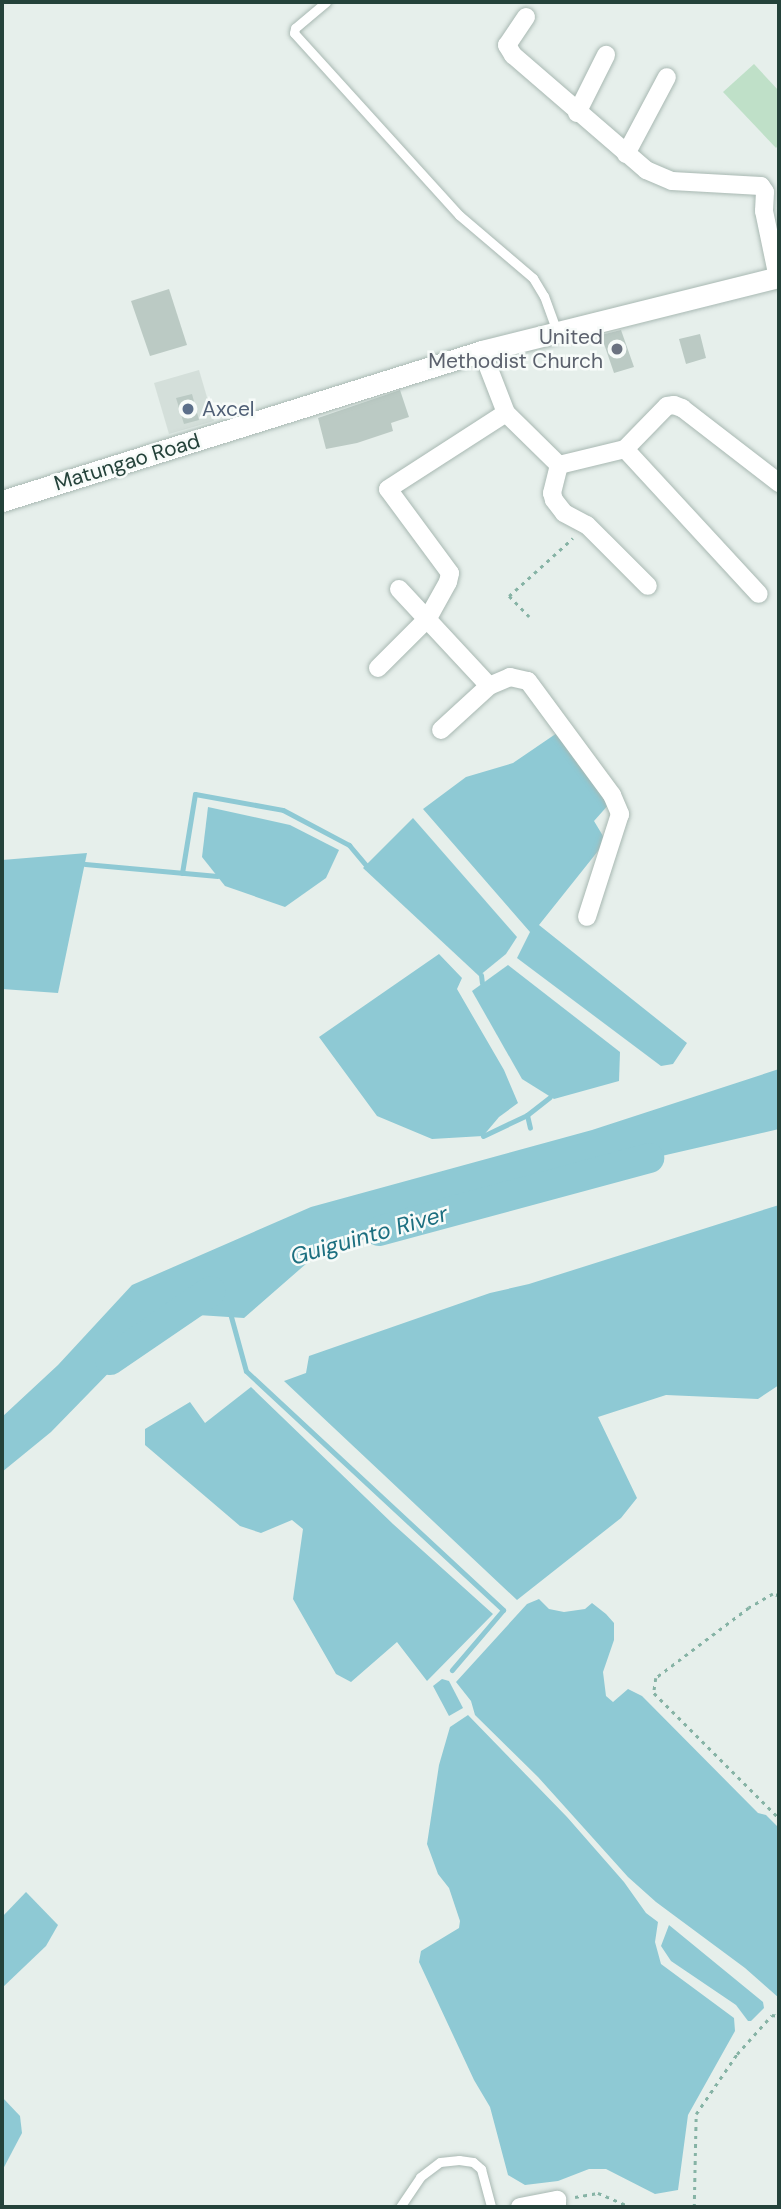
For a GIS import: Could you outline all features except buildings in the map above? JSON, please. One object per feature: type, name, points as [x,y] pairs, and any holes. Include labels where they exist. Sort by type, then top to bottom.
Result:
[{"type":"main road","name":"Matungao Road","points":[[2,500],[482,351],[779,278]]},
{"type":"street","points":[[526,17],[507,45],[513,55],[646,170],[672,181],[761,186],[765,192],[764,211],[779,278]]},
{"type":"street","points":[[577,113],[606,55]]},
{"type":"street","points":[[626,154],[667,78]]},
{"type":"street","points":[[482,351],[506,413],[559,465]]},
{"type":"street","points":[[559,465],[625,449],[667,406],[674,405],[682,408],[779,483]]},
{"type":"street","points":[[378,668],[428,618],[448,582],[450,573],[388,489],[506,413]]},
{"type":"street","points":[[625,449],[759,594]]},
{"type":"street","points":[[559,465],[552,493],[554,500],[564,513],[587,525],[648,586]]},
{"type":"street","points":[[399,589],[489,685]]},
{"type":"street","points":[[441,730],[489,685],[510,677],[528,681],[612,795],[620,814],[587,917]]},
{"type":"street","points":[[520,2207],[557,2204]]},
{"type":"lane","points":[[327,2],[295,28],[294,33],[459,215],[533,278],[544,296],[557,331]]},
{"type":"lane","points":[[400,2207],[420,2177],[440,2162],[459,2160],[473,2162],[481,2169],[491,2207]]},
{"type":"path","points":[[528,617],[509,596],[587,525]]},
{"type":"path","points":[[779,1596],[773,1594],[749,1608],[656,1678],[654,1693],[779,1818]]},
{"type":"path","points":[[694,2207],[696,2114],[737,2054],[772,2015],[779,2016]]},
{"type":"path","points":[[557,2204],[598,2193],[631,2207]]},
{"type":"shaded area","points":[[199,370],[214,421],[169,434],[154,383]]},
{"type":"green space","points":[[754,64],[779,91],[779,144],[776,148],[723,92]]},
{"type":"water","points":[[557,733],[610,803],[594,821],[606,841],[539,925],[687,1043],[673,1064],[661,1066],[517,958],[530,932],[423,809],[466,777],[513,763]]},
{"type":"water","points":[[208,807],[290,825],[339,850],[326,878],[285,907],[225,886],[202,857]]},
{"type":"water","points":[[413,818],[517,937],[506,954],[479,976],[363,868]]},
{"type":"water","points":[[87,853],[58,993],[2,989],[2,860]]},
{"type":"water","points":[[439,954],[462,978],[457,989],[504,1070],[518,1103],[499,1117],[483,1136],[432,1139],[377,1116],[319,1037]]},
{"type":"water","points":[[508,965],[620,1052],[619,1081],[554,1099],[522,1079],[472,991]]},
{"type":"water","points":[[779,1069],[779,1129],[496,1194],[315,1256],[244,1318],[167,1313],[51,1432],[2,1472],[2,1417],[58,1365],[132,1285],[311,1207],[592,1130]]},
{"type":"water","points":[[779,1205],[779,1385],[758,1399],[666,1395],[598,1417],[637,1498],[621,1518],[517,1600],[284,1381],[306,1373],[309,1356],[490,1293],[529,1284]]},
{"type":"water","points":[[251,1387],[393,1524],[493,1614],[427,1681],[397,1642],[351,1682],[336,1674],[293,1599],[303,1529],[292,1520],[261,1533],[240,1526],[145,1445],[145,1429],[190,1402],[205,1423]]},
{"type":"water","points":[[539,1599],[549,1609],[564,1612],[585,1609],[592,1603],[606,1614],[614,1623],[614,1640],[603,1672],[606,1696],[613,1702],[628,1689],[642,1696],[758,1813],[766,1815],[779,1828],[779,1998],[745,1968],[656,1902],[628,1877],[538,1777],[475,1715],[471,1701],[456,1682],[527,1604]]},
{"type":"water","points":[[442,1679],[449,1681],[463,1708],[449,1716],[433,1686]]},
{"type":"water","points":[[468,1715],[567,1817],[624,1882],[646,1913],[658,1922],[655,1942],[661,1964],[734,2018],[735,2031],[688,2115],[678,2190],[655,2194],[606,2169],[589,2169],[558,2181],[525,2185],[508,2175],[490,2107],[474,2080],[419,1962],[421,1951],[459,1928],[460,1921],[449,1888],[438,1874],[427,1844],[439,1765],[450,1727]]},
{"type":"water","points":[[26,1892],[58,1925],[46,1946],[2,1988],[2,1917]]},
{"type":"water","points":[[669,1925],[763,2002],[764,2008],[751,2021],[748,2021],[736,2005],[671,1961],[661,1946]]},
{"type":"water","points":[[2,2097],[20,2116],[22,2133],[2,2171]]},
{"type":"waterway","points":[[182,873],[195,794],[283,810],[349,845],[366,865]]},
{"type":"waterway","points":[[85,864],[217,876]]},
{"type":"waterway","points":[[481,975],[482,983]]},
{"type":"waterway","points":[[483,1136],[527,1115],[550,1097]]},
{"type":"waterway","points":[[527,1115],[530,1128]]},
{"type":"waterway","name":"Guiguinto River","points":[[379,1231],[649,1158]]},
{"type":"waterway","name":"Guiguinto River","points":[[110,1360],[211,1291]]},
{"type":"waterway","points":[[230,1313],[246,1371],[503,1610],[452,1670]]},
{"type":"place","name":"United Methodist Church","points":[[617,349]]},
{"type":"place","name":"Axcel","points":[[188,409]]}]
